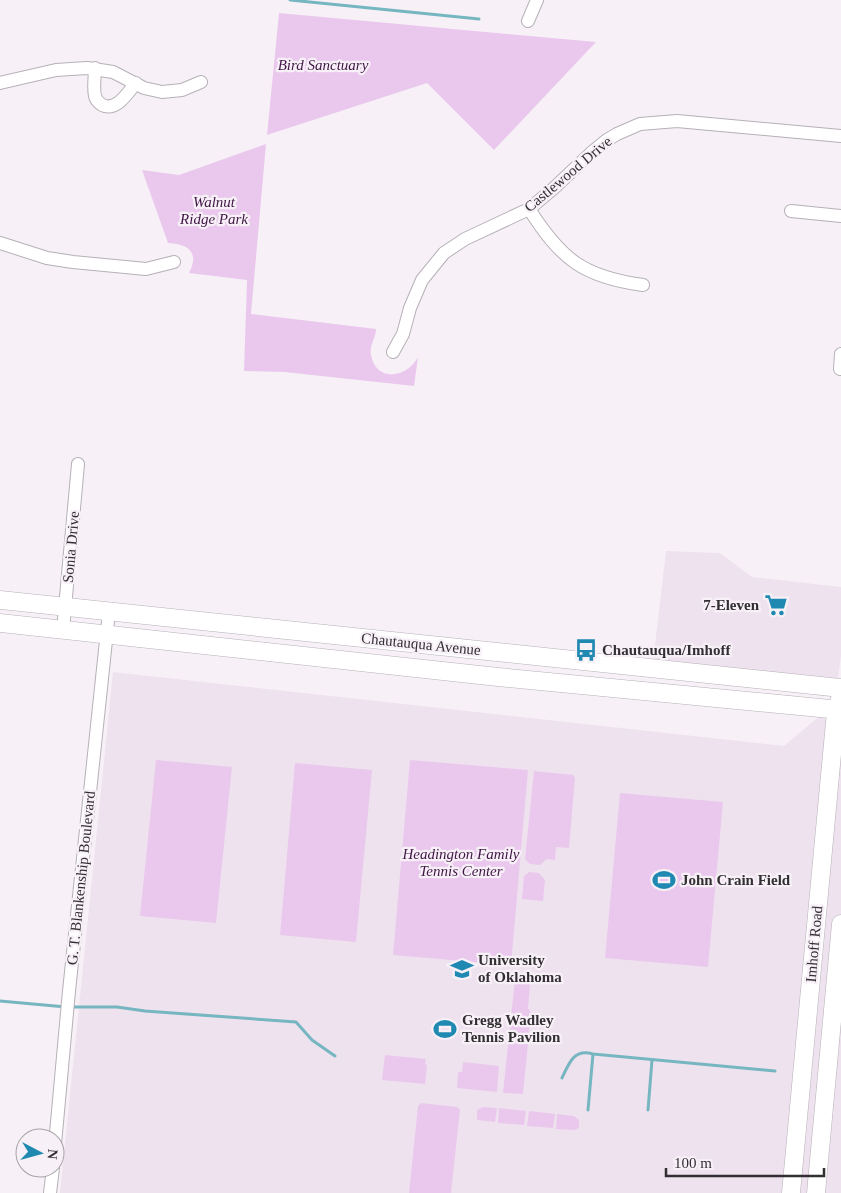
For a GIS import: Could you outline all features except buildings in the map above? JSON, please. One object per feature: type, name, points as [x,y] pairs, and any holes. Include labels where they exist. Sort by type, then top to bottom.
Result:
[{"type":"main road","name":"Chautauqua Avenue","points":[[0,600],[841,688]]},
{"type":"main road","name":"Chautauqua Avenue","points":[[0,623],[498,677],[840,705]]},
{"type":"main road","name":"Imhoff Road","points":[[791,1193],[840,705]]},
{"type":"main road","name":"Imhoff Road","points":[[816,1193],[841,924]]},
{"type":"street","points":[[528,21],[537,0]]},
{"type":"street","points":[[0,83],[56,70],[74,68],[95,68],[113,72],[151,90],[171,92],[201,82]]},
{"type":"street","points":[[95,68],[95,97],[104,106],[119,103],[136,83]]},
{"type":"street","name":"Castlewood Drive","points":[[393,352],[404,334],[410,308],[422,280],[444,253],[465,239],[529,209],[607,140],[640,124],[678,120],[841,136]]},
{"type":"street","points":[[529,209],[553,243],[577,265],[605,278],[643,284]]},
{"type":"street","points":[[791,211],[841,216]]},
{"type":"street","points":[[0,242],[47,258],[68,261],[146,269],[174,262]]},
{"type":"street","points":[[840,369],[841,354]]},
{"type":"street","name":"Sonia Drive","points":[[63,630],[78,464]]},
{"type":"street","name":"G. T. Blankenship Boulevard","points":[[56,1128],[109,612]]},
{"type":"street","points":[[50,1193],[52,1178]]},
{"type":"shaded area","points":[[666,551],[720,553],[752,577],[841,587],[841,656],[838,680],[653,661]]},
{"type":"shaded area","name":"University of Oklahoma","points":[[113,672],[784,746],[841,698],[841,1193],[60,1193],[62,1178],[65,1178],[65,1144]]},
{"type":"green space","name":"Bird Sanctuary","points":[[279,13],[596,42],[494,150],[427,83],[267,135]]},
{"type":"green space","name":"Walnut Ridge Park","points":[[266,144],[251,314],[376,329],[371,351],[374,364],[385,373],[399,373],[406,370],[418,357],[414,386],[284,372],[244,371],[247,280],[189,273],[193,260],[190,250],[181,245],[168,243],[142,170],[179,175]]},
{"type":"green space","points":[[156,760],[232,767],[216,923],[140,916]]},
{"type":"green space","name":"Headington Family Tennis Center","points":[[410,760],[528,770],[511,965],[393,955]]},
{"type":"green space","points":[[295,763],[372,770],[356,942],[280,935]]},
{"type":"green space","points":[[534,771],[573,775],[575,778],[569,848],[556,847],[555,860],[547,859],[540,865],[530,864],[525,859]]},
{"type":"green space","name":"John Crain Field","points":[[620,793],[723,802],[708,967],[605,958]]},
{"type":"green space","points":[[529,872],[539,873],[545,880],[543,901],[522,899],[524,876]]},
{"type":"green space","points":[[526,978],[530,984],[528,1008],[531,1013],[523,1094],[503,1093],[515,979]]},
{"type":"green space","points":[[385,1055],[426,1059],[425,1084],[382,1080]]},
{"type":"green space","points":[[463,1062],[499,1066],[497,1092],[457,1088],[458,1072],[462,1072]]},
{"type":"green space","points":[[421,1103],[457,1107],[460,1110],[451,1193],[409,1193],[418,1106]]},
{"type":"green space","points":[[483,1107],[497,1108],[495,1122],[477,1120],[477,1110]]},
{"type":"green space","points":[[499,1108],[526,1111],[524,1125],[498,1123]]},
{"type":"green space","points":[[529,1111],[555,1114],[553,1128],[527,1126]]},
{"type":"green space","points":[[557,1114],[574,1116],[579,1120],[579,1128],[575,1130],[556,1129]]},
{"type":"waterway","points":[[290,0],[479,19]]},
{"type":"waterway","points":[[0,1001],[66,1007]]},
{"type":"waterway","points":[[72,1007],[117,1007],[145,1011],[296,1022],[312,1040],[335,1056]]},
{"type":"waterway","points":[[562,1078],[573,1058],[581,1053],[775,1071]]},
{"type":"waterway","points":[[588,1110],[593,1054]]},
{"type":"waterway","points":[[648,1110],[652,1060]]},
{"type":"place","name":"7-Eleven","points":[[776,605]]},
{"type":"place","name":"Chautauqua/Imhoff","points":[[586,650]]},
{"type":"place","name":"John Crain Field","points":[[664,880]]},
{"type":"place","name":"University of Oklahoma","points":[[462,969]]},
{"type":"place","name":"Gregg Wadley Tennis Pavilion","points":[[445,1029]]}]
